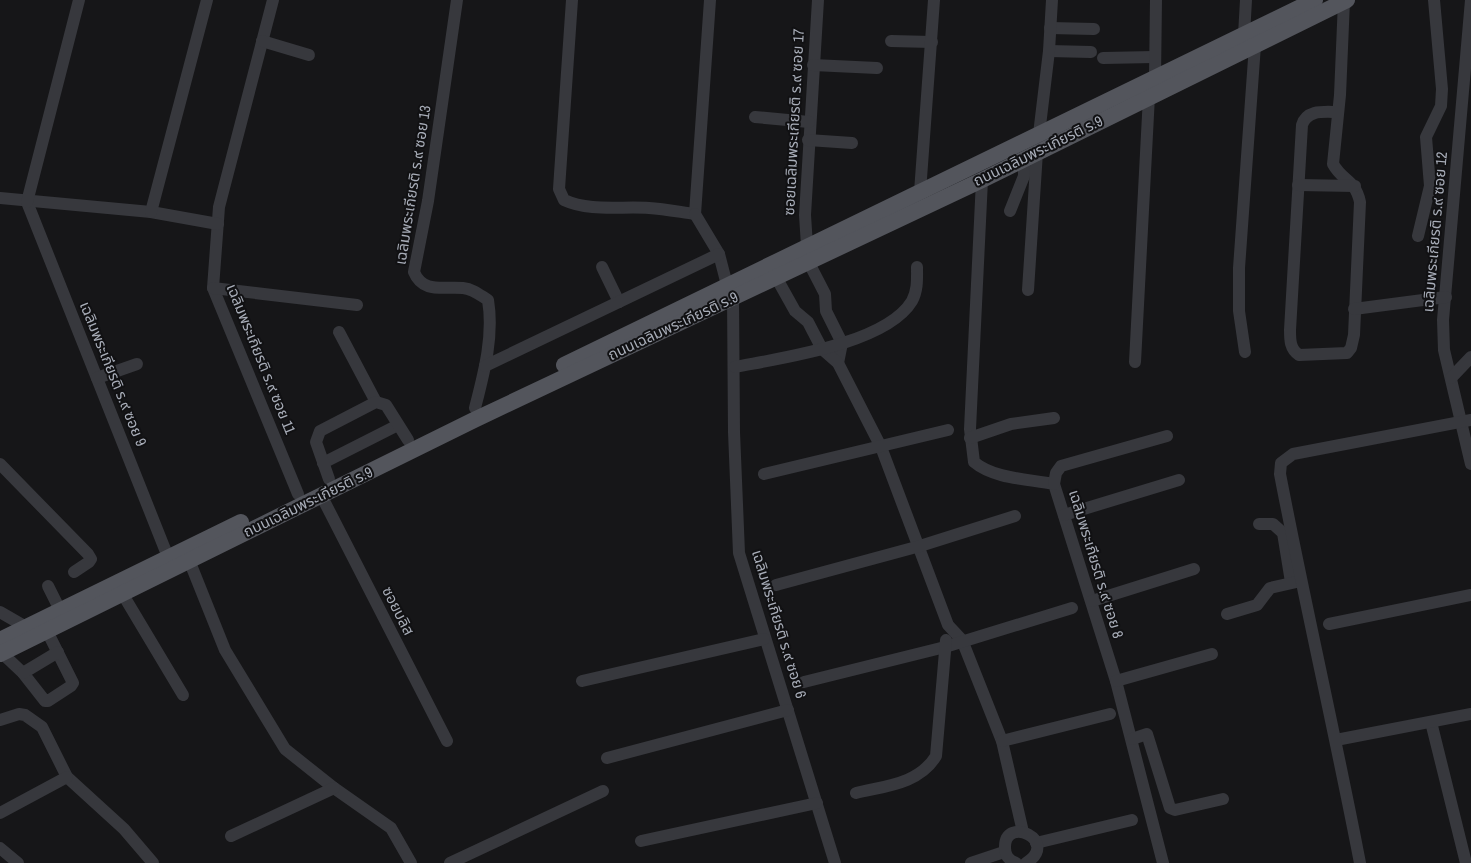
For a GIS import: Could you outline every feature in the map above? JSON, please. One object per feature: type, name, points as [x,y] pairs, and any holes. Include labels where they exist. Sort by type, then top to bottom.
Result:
[{"type":"main road","name":"ถนนเฉลิมพระเกียรติ ร.9","points":[[1,649],[38,626],[122,594],[171,563],[189,560],[411,445],[730,291],[808,254],[982,180],[1149,96],[1250,40],[1315,0]]},
{"type":"main road","name":"ถนนเฉลิมพระเกียรติ ร.9","points":[[411,445],[475,408],[730,291],[776,278],[808,254],[920,192],[1155,78],[1345,1]]},
{"type":"main road","name":"ถนนเฉลิมพระเกียรติ ร.9","points":[[63,616],[171,563],[298,494],[327,488]]},
{"type":"street","points":[[27,202],[79,0]]},
{"type":"street","points":[[151,212],[207,0]]},
{"type":"street","name":"เฉลิมพระเกียรติ ร.๙ ซอย 11","points":[[273,0],[219,207],[213,288],[298,494]]},
{"type":"street","name":"เฉลิมพระเกียรติ ร.๙ ซอย 13","points":[[457,0],[428,201],[414,272],[418,280],[426,287],[464,288],[475,291],[488,300],[491,316],[486,366],[475,408]]},
{"type":"street","points":[[572,0],[559,189],[564,200],[575,205],[648,208],[695,214],[710,0]]},
{"type":"street","name":"ซอยเฉลิมพระเกียรติ ร.๙ ซอย 17","points":[[808,254],[805,215],[809,122],[818,0]]},
{"type":"street","points":[[920,192],[934,0]]},
{"type":"street","points":[[1038,134],[1049,50],[1052,0]]},
{"type":"street","points":[[1155,78],[1156,0]]},
{"type":"street","points":[[1244,352],[1239,310],[1239,268],[1250,40],[1246,0]]},
{"type":"street","points":[[1418,236],[1430,186],[1426,137],[1442,106],[1434,0]]},
{"type":"street","name":"เฉลิมพระเกียรติ ร.๙ ซอย 12","points":[[1471,0],[1443,320],[1444,350],[1466,422],[1471,464]]},
{"type":"street","points":[[1338,112],[1311,113],[1304,118],[1301,134],[1290,330],[1294,352],[1299,355],[1347,353],[1351,348],[1354,335],[1360,202],[1355,186],[1337,171],[1333,164],[1338,112],[1345,1]]},
{"type":"street","points":[[1050,28],[1094,29]]},
{"type":"street","points":[[262,41],[309,55]]},
{"type":"street","points":[[891,41],[932,42]]},
{"type":"street","points":[[1049,50],[1090,52]]},
{"type":"street","points":[[1103,58],[1154,57]]},
{"type":"street","points":[[813,65],[877,68]]},
{"type":"street","points":[[1135,362],[1149,96]]},
{"type":"street","points":[[755,117],[809,122]]},
{"type":"street","points":[[808,140],[852,143]]},
{"type":"street","points":[[1028,290],[1037,152]]},
{"type":"street","points":[[1010,211],[1024,176],[1024,163],[1020,160]]},
{"type":"street","name":"เฉลิมพระเกียรติ ร.๙ ซอย 8","points":[[982,180],[970,438],[974,462],[982,469],[1054,484],[1116,681],[1163,863]]},
{"type":"street","points":[[1298,185],[1355,186]]},
{"type":"street","points":[[0,198],[151,212],[218,224]]},
{"type":"street","name":"เฉลิมพระเกียรติ ร.๙ ซอย 9","points":[[27,202],[171,563]]},
{"type":"street","name":"เฉลิมพระเกียรติ ร.๙ ซอย 6","points":[[695,214],[719,254],[730,291],[735,367],[734,432],[739,553],[764,639],[818,803],[835,863]]},
{"type":"street","points":[[486,366],[719,254]]},
{"type":"street","points":[[808,254],[825,294],[826,310],[842,343],[838,363]]},
{"type":"street","points":[[602,267],[619,302]]},
{"type":"street","points":[[735,367],[822,349],[842,343],[891,321],[912,300],[917,284],[917,267]]},
{"type":"street","points":[[776,278],[795,311],[808,322],[822,349],[838,363],[881,447],[920,546],[948,625],[962,640],[1002,741],[1023,832]]},
{"type":"street","points":[[213,288],[357,305]]},
{"type":"street","points":[[1354,309],[1446,297]]},
{"type":"street","points":[[339,332],[376,402],[386,405],[411,445]]},
{"type":"street","points":[[1451,378],[1471,357]]},
{"type":"street","points":[[97,378],[137,364]]},
{"type":"street","name":"ซอยบลิส","points":[[376,402],[320,431],[316,442],[323,463],[327,488],[447,741]]},
{"type":"street","points":[[970,438],[1011,424],[1054,418]]},
{"type":"street","points":[[1296,581],[1280,474],[1281,463],[1293,454],[1466,422]]},
{"type":"street","points":[[323,463],[398,424]]},
{"type":"street","points":[[764,474],[948,430]]},
{"type":"street","points":[[1054,484],[1056,473],[1060,466],[1167,436]]},
{"type":"street","points":[[0,464],[88,554],[91,559],[89,562],[74,572]]},
{"type":"street","points":[[1064,515],[1179,480]]},
{"type":"street","points":[[776,585],[920,546],[1015,516]]},
{"type":"street","points":[[1259,524],[1273,524],[1283,533],[1336,740],[1360,863]]},
{"type":"street","points":[[189,560],[225,650],[285,749],[334,788],[391,828],[411,863]]},
{"type":"street","points":[[1092,601],[1194,569]]},
{"type":"street","points":[[1227,614],[1252,608],[1257,605],[1270,588],[1296,581]]},
{"type":"street","points":[[48,586],[63,616]]},
{"type":"street","points":[[122,594],[183,695]]},
{"type":"street","points":[[1329,624],[1471,595]]},
{"type":"street","points":[[804,682],[945,647],[962,640],[1072,608]]},
{"type":"street","points":[[0,612],[38,626],[58,652],[71,679],[71,686],[46,701],[1,649]]},
{"type":"street","points":[[856,793],[912,779],[928,769],[936,756],[948,625]]},
{"type":"street","points":[[582,681],[764,639]]},
{"type":"street","points":[[23,673],[58,652]]},
{"type":"street","points":[[1116,681],[1212,654]]},
{"type":"street","points":[[608,758],[788,710]]},
{"type":"street","points":[[0,720],[19,714],[25,715],[42,727],[67,777],[124,829],[153,863]]},
{"type":"street","points":[[1002,741],[1110,714]]},
{"type":"street","points":[[1336,740],[1471,714]]},
{"type":"street","points":[[1431,722],[1466,863]]},
{"type":"street","points":[[1132,739],[1147,734],[1170,808],[1175,810],[1223,799]]},
{"type":"street","points":[[0,813],[67,777]]},
{"type":"street","points":[[231,836],[334,788]]},
{"type":"street","points":[[450,863],[604,792]]},
{"type":"street","points":[[641,841],[818,803]]},
{"type":"street","points":[[1036,843],[1132,820]]},
{"type":"street","points":[[1016,863],[1009,860],[1004,852],[1008,837],[1015,832],[1031,835],[1036,843],[1033,859],[1026,863]]},
{"type":"street","points":[[0,848],[18,863]]},
{"type":"street","points":[[971,863],[1004,852]]}]
